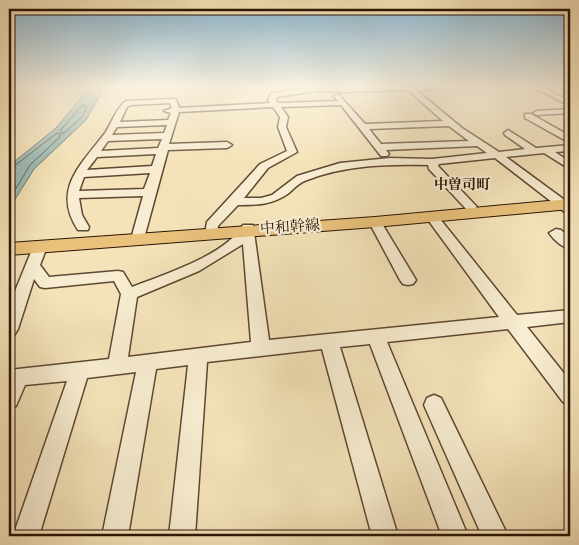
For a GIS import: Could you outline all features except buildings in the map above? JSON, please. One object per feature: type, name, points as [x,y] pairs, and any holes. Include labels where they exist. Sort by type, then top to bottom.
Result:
[{"type":"main road","name":"中和幹線","points":[[9,249],[31,250],[140,235],[472,207],[566,203]]},
{"type":"main road","name":"中和幹線","points":[[248,227],[375,222],[566,203]]},
{"type":"main road","name":"中和幹線","points":[[9,241],[31,250]]},
{"type":"street","points":[[140,235],[149,192],[164,149],[174,112]]},
{"type":"street","points":[[212,230],[264,166],[292,152],[282,127],[284,117],[281,112]]},
{"type":"street","points":[[350,112],[390,161]]},
{"type":"street","points":[[439,112],[477,143],[566,203]]},
{"type":"street","points":[[537,113],[543,112]]},
{"type":"street","points":[[83,227],[75,218],[72,202],[80,174],[121,113],[130,113]]},
{"type":"street","points":[[528,116],[570,140]]},
{"type":"street","points":[[114,125],[182,119]]},
{"type":"street","points":[[362,126],[451,123]]},
{"type":"street","points":[[508,133],[534,151]]},
{"type":"street","points":[[106,138],[167,136]]},
{"type":"street","points":[[379,147],[477,143]]},
{"type":"street","points":[[93,154],[227,145]]},
{"type":"street","points":[[235,201],[262,202],[276,197],[301,178],[330,168],[390,161],[434,162],[496,154],[570,148]]},
{"type":"street","points":[[545,150],[568,165]]},
{"type":"street","points":[[434,162],[432,164],[433,167],[472,207]]},
{"type":"street","points":[[80,174],[156,169]]},
{"type":"street","points":[[73,195],[149,192]]},
{"type":"street","points":[[432,217],[570,396]]},
{"type":"street","points":[[375,222],[408,280]]},
{"type":"street","points":[[129,294],[203,263],[244,239],[248,227]]},
{"type":"street","points":[[248,227],[261,348]]},
{"type":"street","points":[[556,233],[570,245]]},
{"type":"street","points":[[31,250],[45,282],[118,276],[129,294],[117,366]]},
{"type":"street","points":[[9,329],[31,250]]},
{"type":"street","points":[[9,399],[14,378],[261,348],[570,316]]},
{"type":"street","points":[[376,337],[455,536]]},
{"type":"street","points":[[329,342],[385,536]]},
{"type":"street","points":[[182,536],[198,356]]},
{"type":"street","points":[[115,536],[148,362]]},
{"type":"street","points":[[26,536],[80,371]]},
{"type":"street","points":[[434,405],[495,536]]},
{"type":"water","points":[[69,112],[90,112],[86,120],[34,169],[9,209],[9,166],[56,128]]},
{"type":"district","name":"中曽司町","points":[[462,185]]}]
